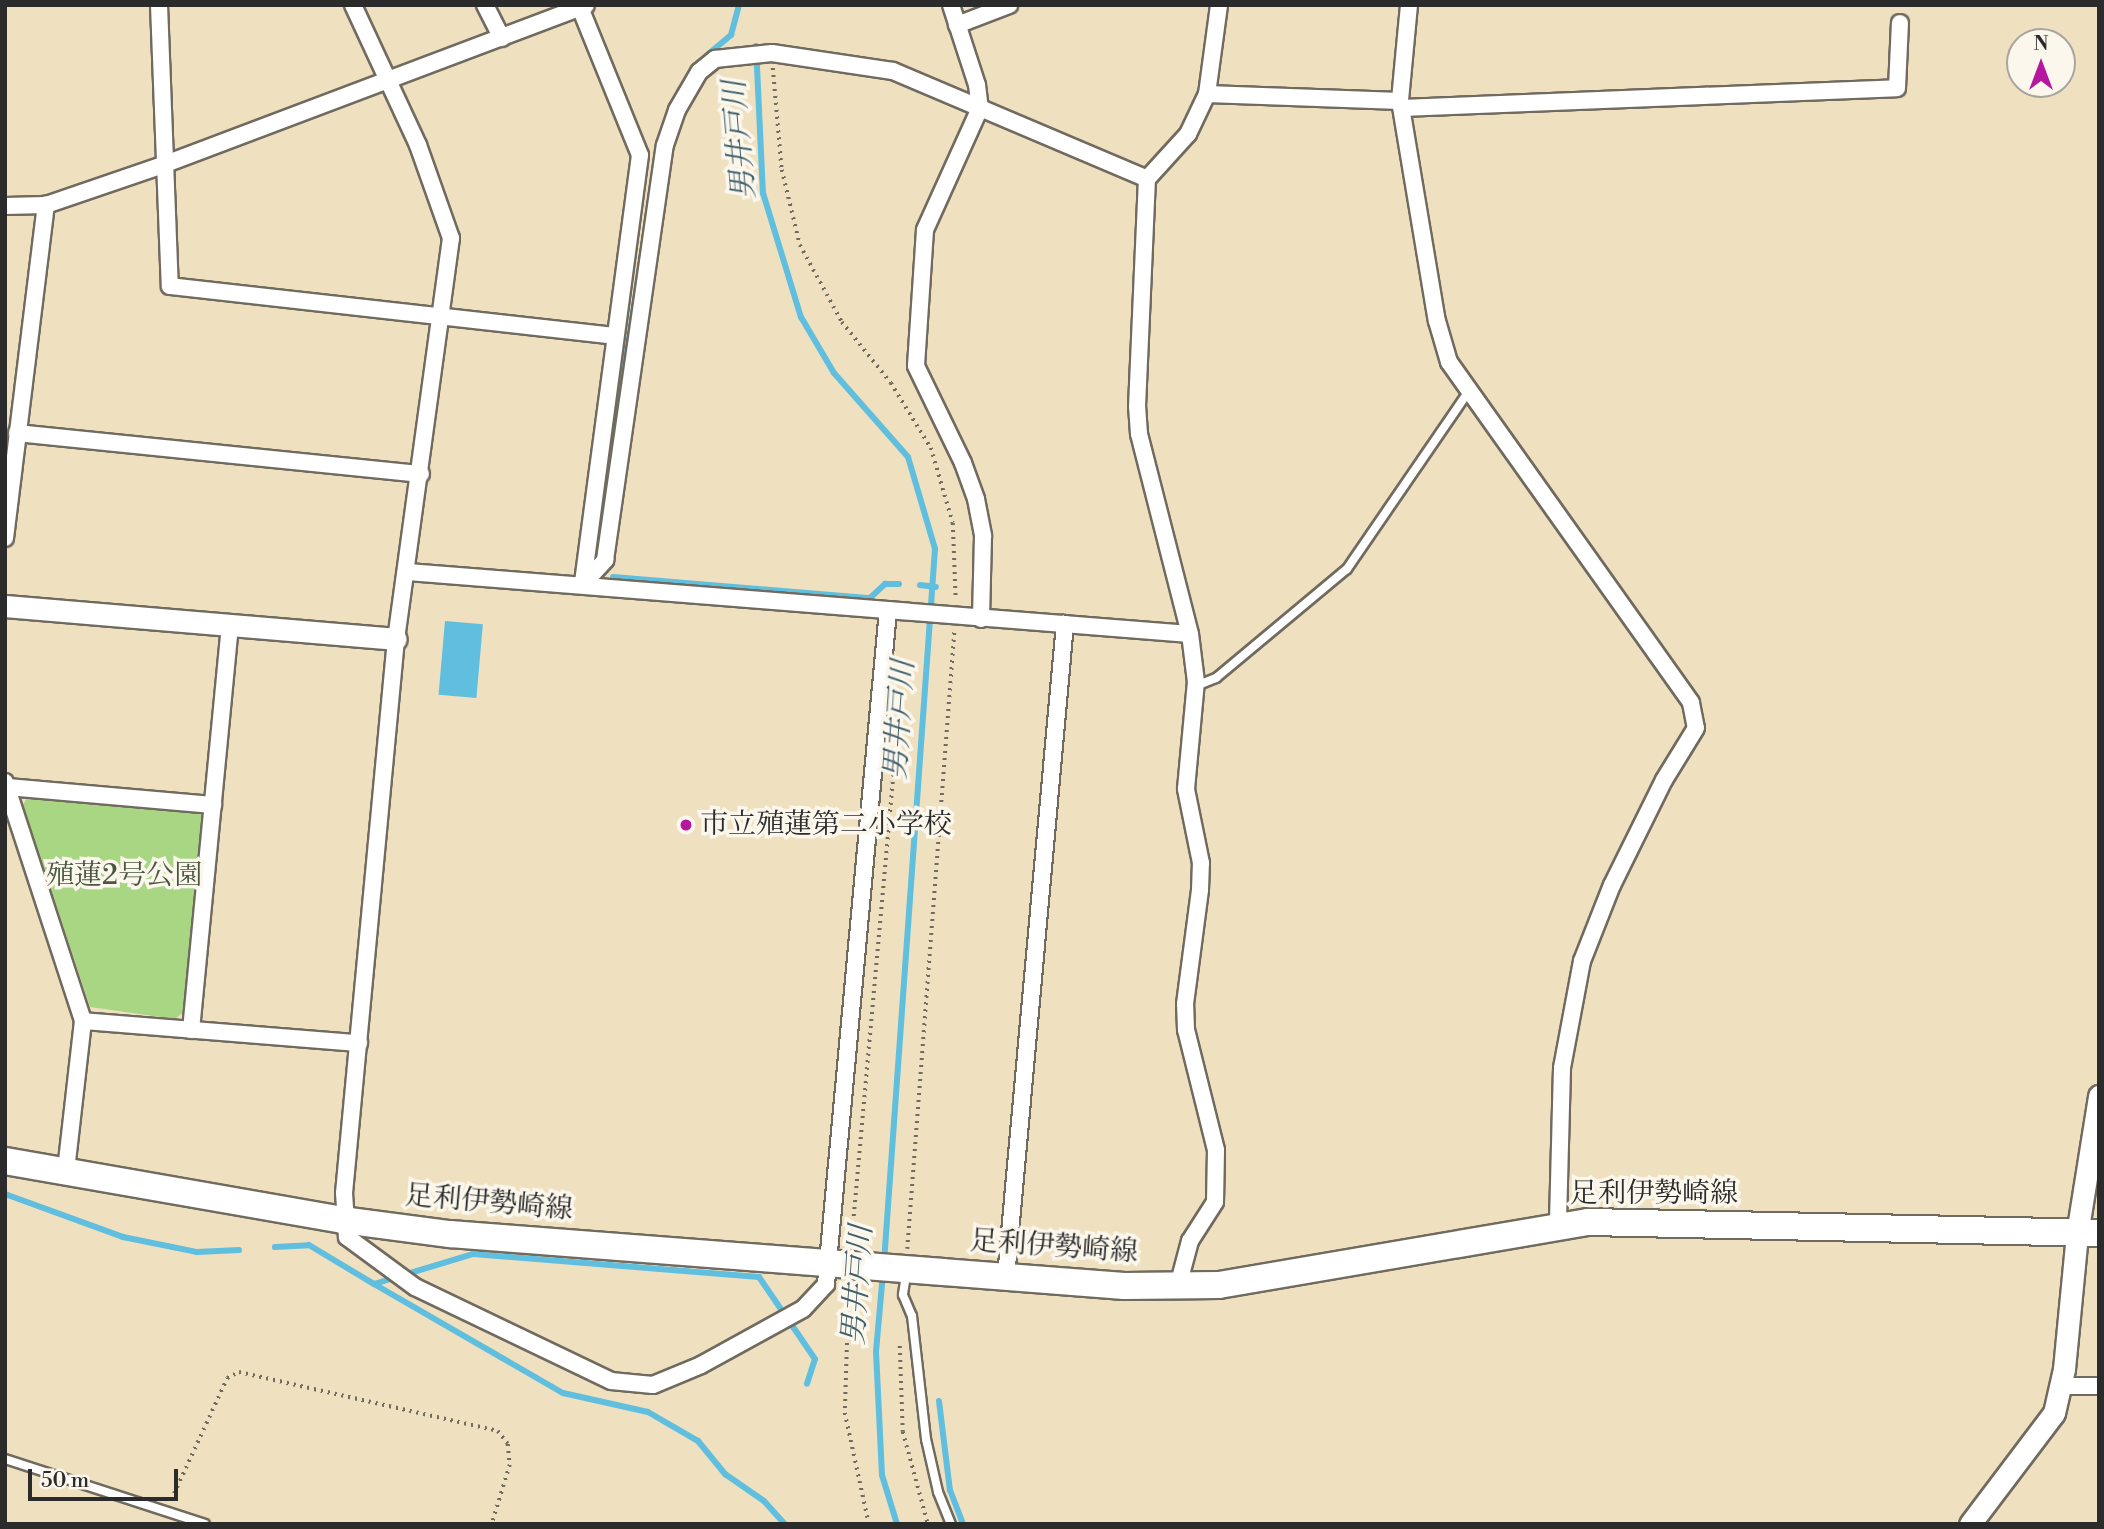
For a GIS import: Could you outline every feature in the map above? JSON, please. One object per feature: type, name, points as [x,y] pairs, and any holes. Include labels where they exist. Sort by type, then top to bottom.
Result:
[{"type":"main road","name":"足利伊勢崎線","points":[[5,1161],[343,1220],[450,1234],[846,1262],[904,1262],[1006,1277],[1178,1286],[1284,1275],[1558,1225],[1588,1222],[2088,1234]]},
{"type":"street","points":[[159,5],[163,164],[170,286],[613,337]]},
{"type":"street","points":[[353,5],[387,84],[418,145],[451,238],[408,572],[396,639],[343,1220],[347,1237],[415,1287],[611,1381],[653,1384],[701,1365],[803,1309],[846,1262],[888,610]]},
{"type":"street","points":[[485,5],[502,38]]},
{"type":"street","points":[[951,5],[977,85],[980,108],[925,230],[916,366],[964,463],[976,499],[983,537],[981,619]]},
{"type":"street","points":[[957,25],[1009,5]]},
{"type":"street","points":[[1178,1286],[1190,1241],[1215,1202],[1216,1150],[1186,1030],[1185,1004],[1200,877],[1186,789],[1196,686],[1190,634],[1139,434],[1147,179],[1188,134],[1208,94],[1219,5]]},
{"type":"street","points":[[1409,5],[1401,105],[1437,321],[1449,362],[1691,703],[1696,729],[1664,779],[1612,885],[1582,961],[1562,1068],[1558,1225]]},
{"type":"street","points":[[5,206],[46,205],[387,84],[581,6],[640,155],[613,337],[583,584]]},
{"type":"street","points":[[1208,94],[1401,105],[1898,88],[1900,23]]},
{"type":"street","points":[[583,584],[605,560],[665,145],[677,110],[699,72],[715,59],[733,54],[816,57],[893,71],[1147,179]]},
{"type":"street","points":[[5,538],[46,205]]},
{"type":"street","points":[[16,433],[421,474]]},
{"type":"street","points":[[408,572],[1190,634]]},
{"type":"street","points":[[5,606],[396,639]]},
{"type":"street","points":[[1006,1277],[1065,624]]},
{"type":"street","points":[[191,1030],[230,625]]},
{"type":"street","points":[[66,1171],[83,1021],[6,785],[214,805]]},
{"type":"street","points":[[83,1021],[359,1043]]},
{"type":"street","points":[[1970,1524],[2054,1413],[2088,1234],[2099,1096]]},
{"type":"street","points":[[2060,1386],[2099,1386]]},
{"type":"lane","points":[[1196,686],[1216,678],[1347,569],[1469,391]]},
{"type":"lane","points":[[904,1262],[904,1295],[912,1316],[926,1439],[938,1492],[951,1524]]},
{"type":"lane","points":[[5,1459],[205,1524]]},
{"type":"path","points":[[772,67],[782,170],[800,245],[842,322],[891,383],[931,448],[953,523],[953,615],[904,1262]]},
{"type":"path","points":[[869,1524],[845,1413],[846,1262],[901,689]]},
{"type":"path","points":[[901,1333],[903,1432],[928,1524]]},
{"type":"path","points":[[166,1511],[227,1378],[239,1372],[499,1431],[509,1444],[510,1465],[492,1524]]},
{"type":"green space","name":"殖蓮2号公園","points":[[29,794],[195,809],[203,817],[185,1011],[175,1019],[90,1007],[23,805]]},
{"type":"water","points":[[445,621],[483,624],[476,698],[439,695]]},
{"type":"waterway","name":"男井戸川","points":[[706,56],[731,35],[739,5]]},
{"type":"waterway","name":"男井戸川","points":[[756,46],[763,193],[801,317],[834,373],[908,457],[935,549],[884,1262]]},
{"type":"waterway","points":[[658,144],[680,89]]},
{"type":"waterway","points":[[596,554],[642,252]]},
{"type":"waterway","points":[[613,577],[870,598],[885,584],[899,584]]},
{"type":"waterway","points":[[920,585],[936,587]]},
{"type":"waterway","points":[[5,1194],[123,1237],[197,1252],[239,1250]]},
{"type":"waterway","points":[[275,1247],[309,1245],[374,1284],[473,1254],[759,1277],[815,1359],[807,1384]]},
{"type":"waterway","name":"男井戸川","points":[[883,1273],[876,1352],[882,1475],[897,1524]]},
{"type":"waterway","points":[[374,1284],[563,1393],[648,1412],[698,1441],[725,1474],[764,1501],[785,1524]]},
{"type":"waterway","points":[[939,1401],[950,1490],[963,1524]]},
{"type":"place","name":"市立殖蓮第二小学校","points":[[686,825]]}]
